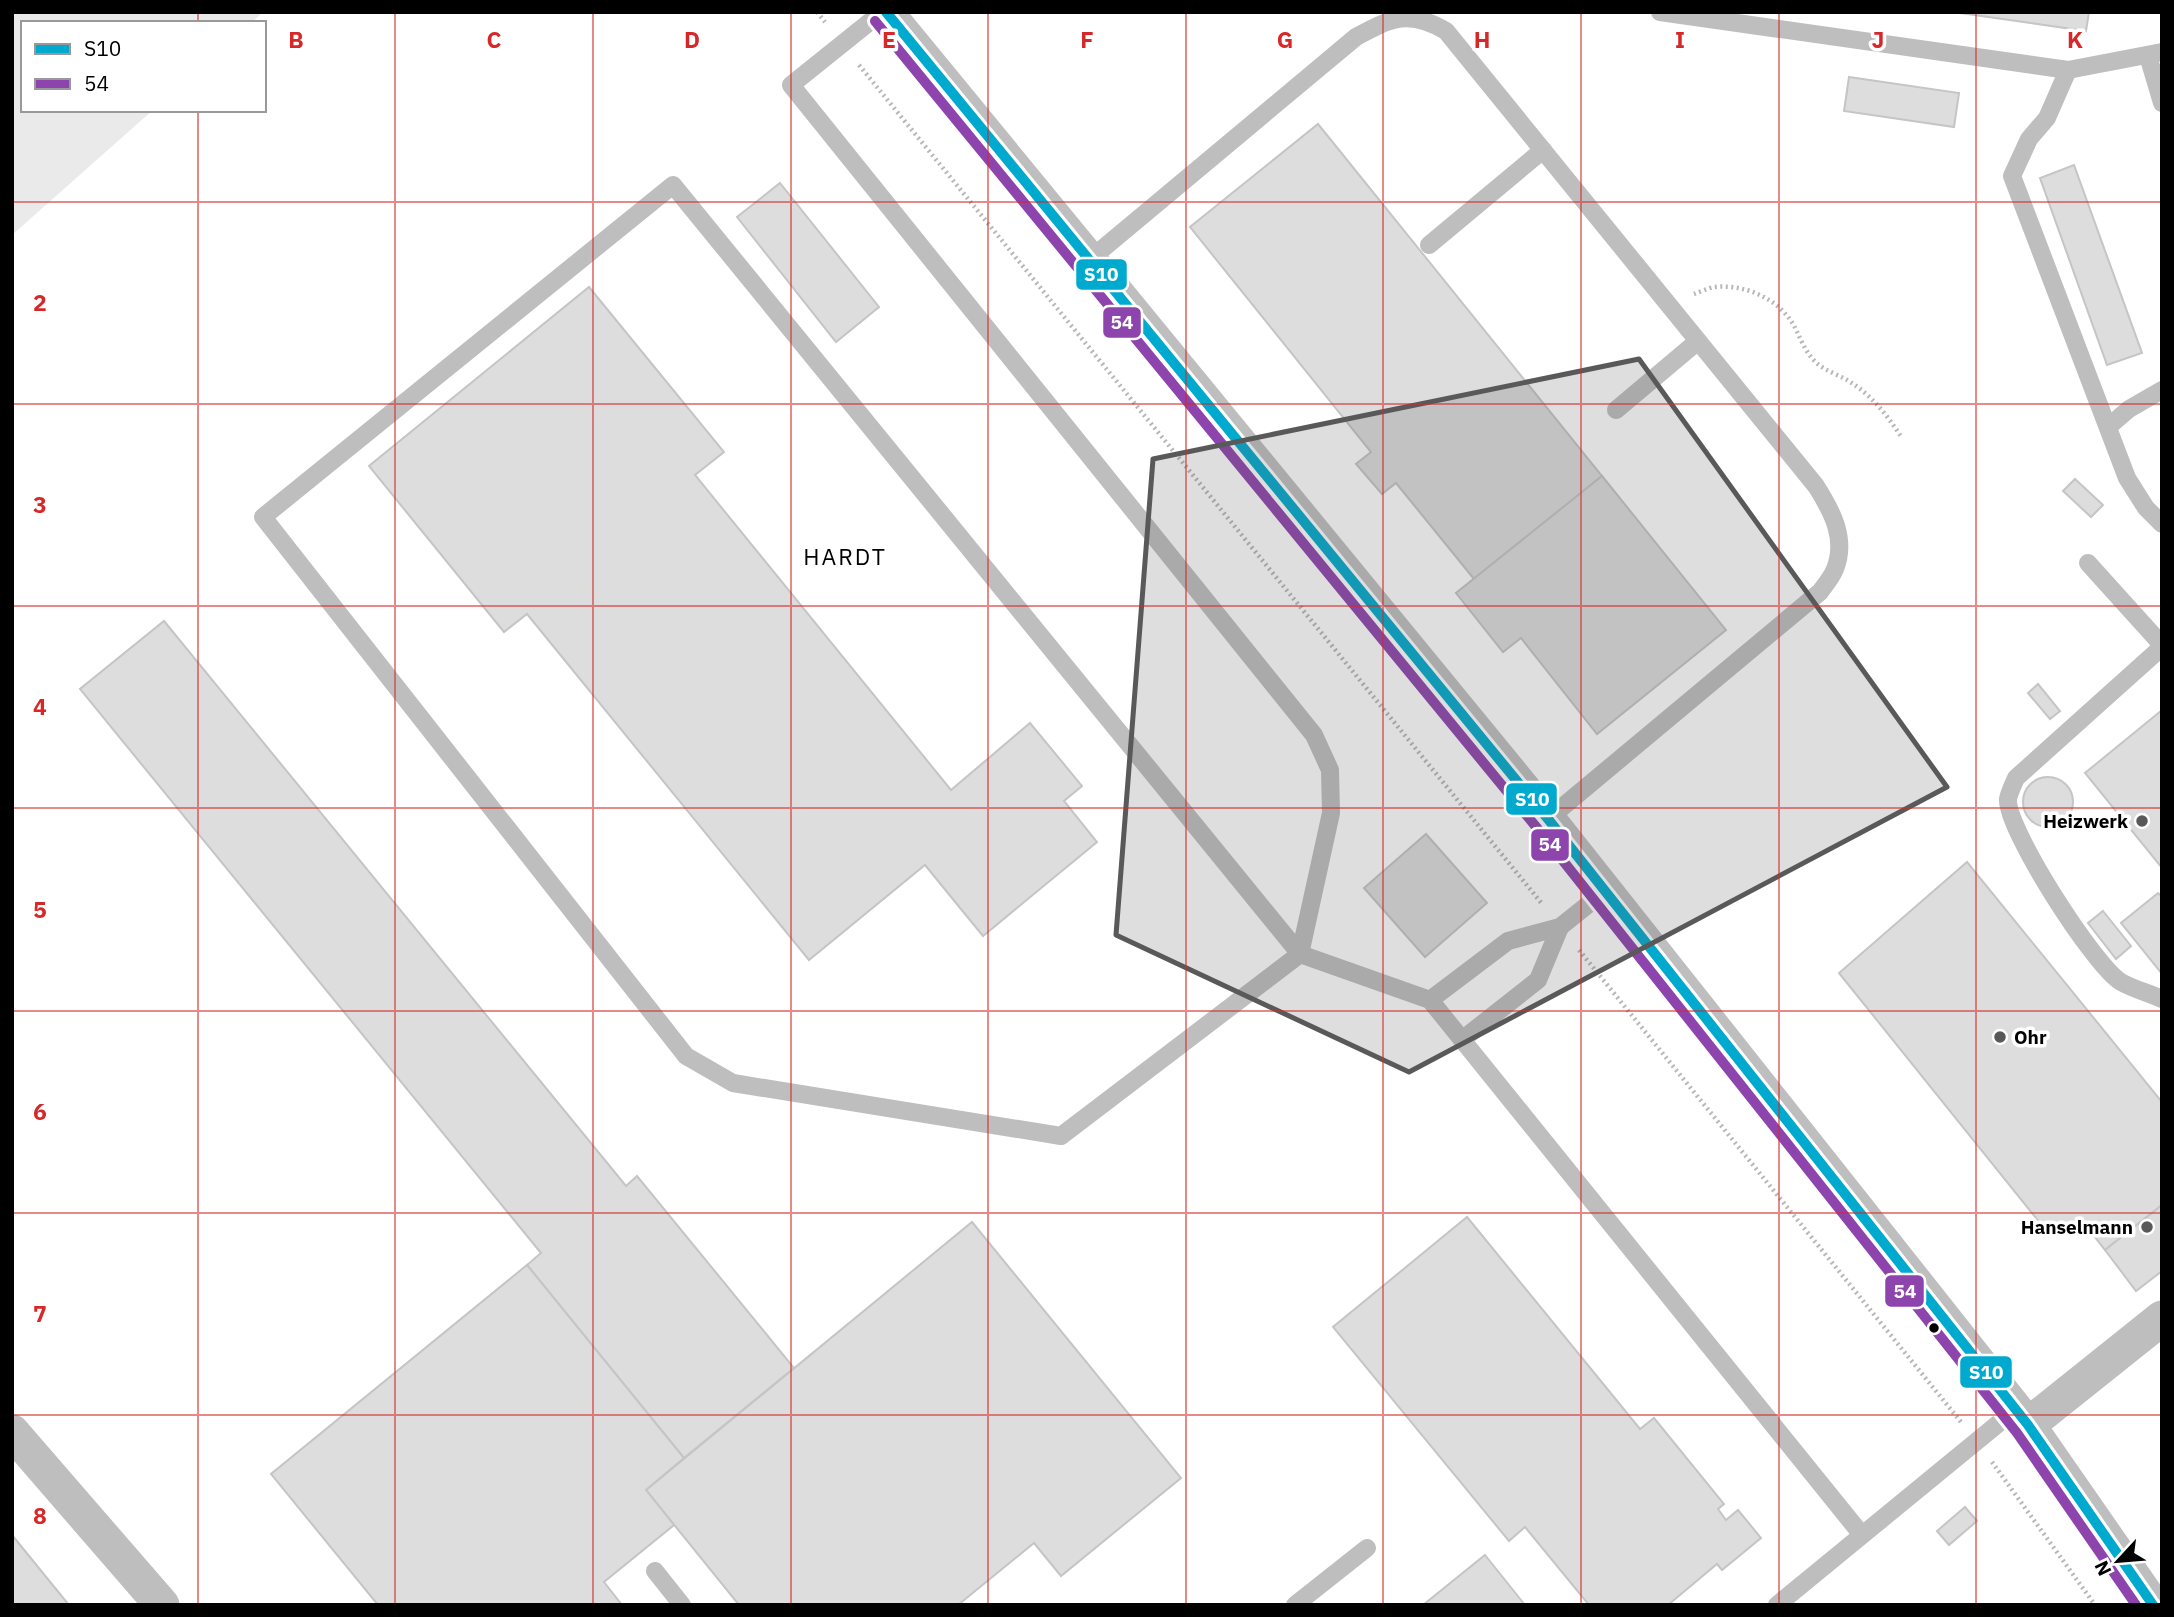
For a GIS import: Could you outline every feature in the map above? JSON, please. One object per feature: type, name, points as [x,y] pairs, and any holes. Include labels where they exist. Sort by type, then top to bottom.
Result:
[{"type":"street","points":[[884,12],[1605,891],[2022,1417],[2153,1605]]},
{"type":"street","points":[[2022,1417],[2162,1318]]},
{"type":"street","points":[[12,1432],[162,1605]]},
{"type":"lane","points":[[884,12],[791,85],[1314,734],[1330,770],[1331,813],[1300,954],[1061,1136],[733,1083],[685,1056],[263,517],[673,185],[1300,954],[1430,1000],[1862,1535]]},
{"type":"lane","points":[[1660,12],[2068,70],[2155,54],[2162,103]]},
{"type":"lane","points":[[1088,261],[1356,37],[1379,24],[1400,17],[1427,20],[1446,31],[1816,486],[1832,512],[1839,539],[1835,568],[1820,592],[1548,820]]},
{"type":"lane","points":[[2068,70],[2047,118],[2029,139],[2012,176],[2127,478],[2146,508],[2162,524]]},
{"type":"lane","points":[[1429,245],[1543,150]]},
{"type":"lane","points":[[1616,410],[1698,341]]},
{"type":"lane","points":[[2108,427],[2129,409],[2162,390]]},
{"type":"lane","points":[[2088,563],[2162,646],[2015,778],[2008,800],[2014,821],[2042,879],[2077,931],[2119,982],[2162,999]]},
{"type":"lane","points":[[1430,1000],[1508,941],[1560,927],[1605,891]]},
{"type":"lane","points":[[1463,1039],[1538,980],[1560,927]]},
{"type":"lane","points":[[1777,1605],[1977,1441],[2022,1417]]},
{"type":"lane","points":[[1295,1605],[1367,1548]]},
{"type":"lane","points":[[655,1571],[682,1605]]},
{"type":"path","points":[[817,12],[1977,1441],[2095,1605]]},
{"type":"path","points":[[1666,302],[1714,287],[1743,289],[1762,295],[1786,314],[1810,357],[1870,396],[1902,438]]},
{"type":"highlighted area","points":[[1639,359],[1947,787],[1409,1072],[1116,935],[1153,459]]},
{"type":"shaded area","points":[[12,12],[263,12],[253,21],[21,21],[21,112],[151,112],[12,235]]},
{"type":"building","points":[[1953,12],[2089,12],[2086,31]]},
{"type":"building","points":[[1849,77],[1959,93],[1954,127],[1844,111]]},
{"type":"building","points":[[1318,124],[1602,476],[1474,579],[1396,483],[1382,494],[1356,464],[1371,452],[1190,227]]},
{"type":"building","points":[[2074,165],[2142,353],[2107,365],[2040,178]]},
{"type":"building","points":[[780,183],[879,307],[836,342],[737,217]]},
{"type":"building","points":[[589,287],[724,452],[695,475],[951,790],[1030,723],[1082,786],[1064,801],[1097,842],[983,936],[925,865],[809,960],[527,614],[504,632],[369,466]]},
{"type":"building","points":[[1602,476],[1726,630],[1597,734],[1521,638],[1503,652],[1456,593]]},
{"type":"building","points":[[2075,479],[2103,505],[2091,517],[2063,491]]},
{"type":"building","points":[[164,621],[626,1186],[637,1176],[794,1368],[684,1458],[527,1265],[541,1253],[80,689]]},
{"type":"building","points":[[2038,684],[2060,711],[2050,719],[2028,693]]},
{"type":"building","name":"Heizwerk","points":[[2162,710],[2162,868],[2085,773]]},
{"type":"building","points":[[2048,777],[2065,785],[2073,802],[2065,819],[2048,827],[2031,819],[2023,802],[2031,785]]},
{"type":"building","points":[[1426,834],[1487,903],[1425,957],[1364,888]]},
{"type":"building","name":"Ohr","points":[[1967,862],[2162,1102],[2162,1205],[2105,1250],[2094,1236],[2048,1233],[1839,973]]},
{"type":"building","points":[[2158,893],[2162,897],[2162,974],[2121,923]]},
{"type":"building","points":[[2103,911],[2131,946],[2116,959],[2088,923]]},
{"type":"building","name":"Hanselmann","points":[[2162,1205],[2162,1271],[2136,1291],[2105,1250]]},
{"type":"building","points":[[1467,1217],[1640,1429],[1654,1418],[1724,1504],[1718,1509],[1726,1520],[1738,1510],[1761,1538],[1722,1570],[1717,1564],[1668,1605],[1589,1605],[1525,1527],[1509,1541],[1333,1327]]},
{"type":"building","points":[[972,1222],[1181,1478],[1061,1576],[1034,1543],[958,1605],[739,1605],[646,1490]]},
{"type":"building","points":[[527,1265],[684,1458],[646,1490],[674,1525],[604,1582],[622,1605],[378,1605],[271,1474]]},
{"type":"building","points":[[1965,1507],[1977,1521],[1949,1545],[1937,1531]]},
{"type":"building","points":[[12,1535],[69,1605],[12,1605]]},
{"type":"building","points":[[1485,1555],[1525,1605],[1423,1605]]},
{"type":"transit line","name":"S10","points":[[886,12],[1548,819],[2028,1425],[2153,1605]]},
{"type":"transit line","name":"54","points":[[875,21],[1537,828],[2017,1433],[2136,1605]]},
{"type":"place","name":"Heizwerk","points":[[2142,821]]},
{"type":"place","name":"Ohr","points":[[2000,1037]]},
{"type":"place","name":"Hanselmann","points":[[2147,1227]]},
{"type":"district","name":"HARDT","points":[[845,557]]}]
